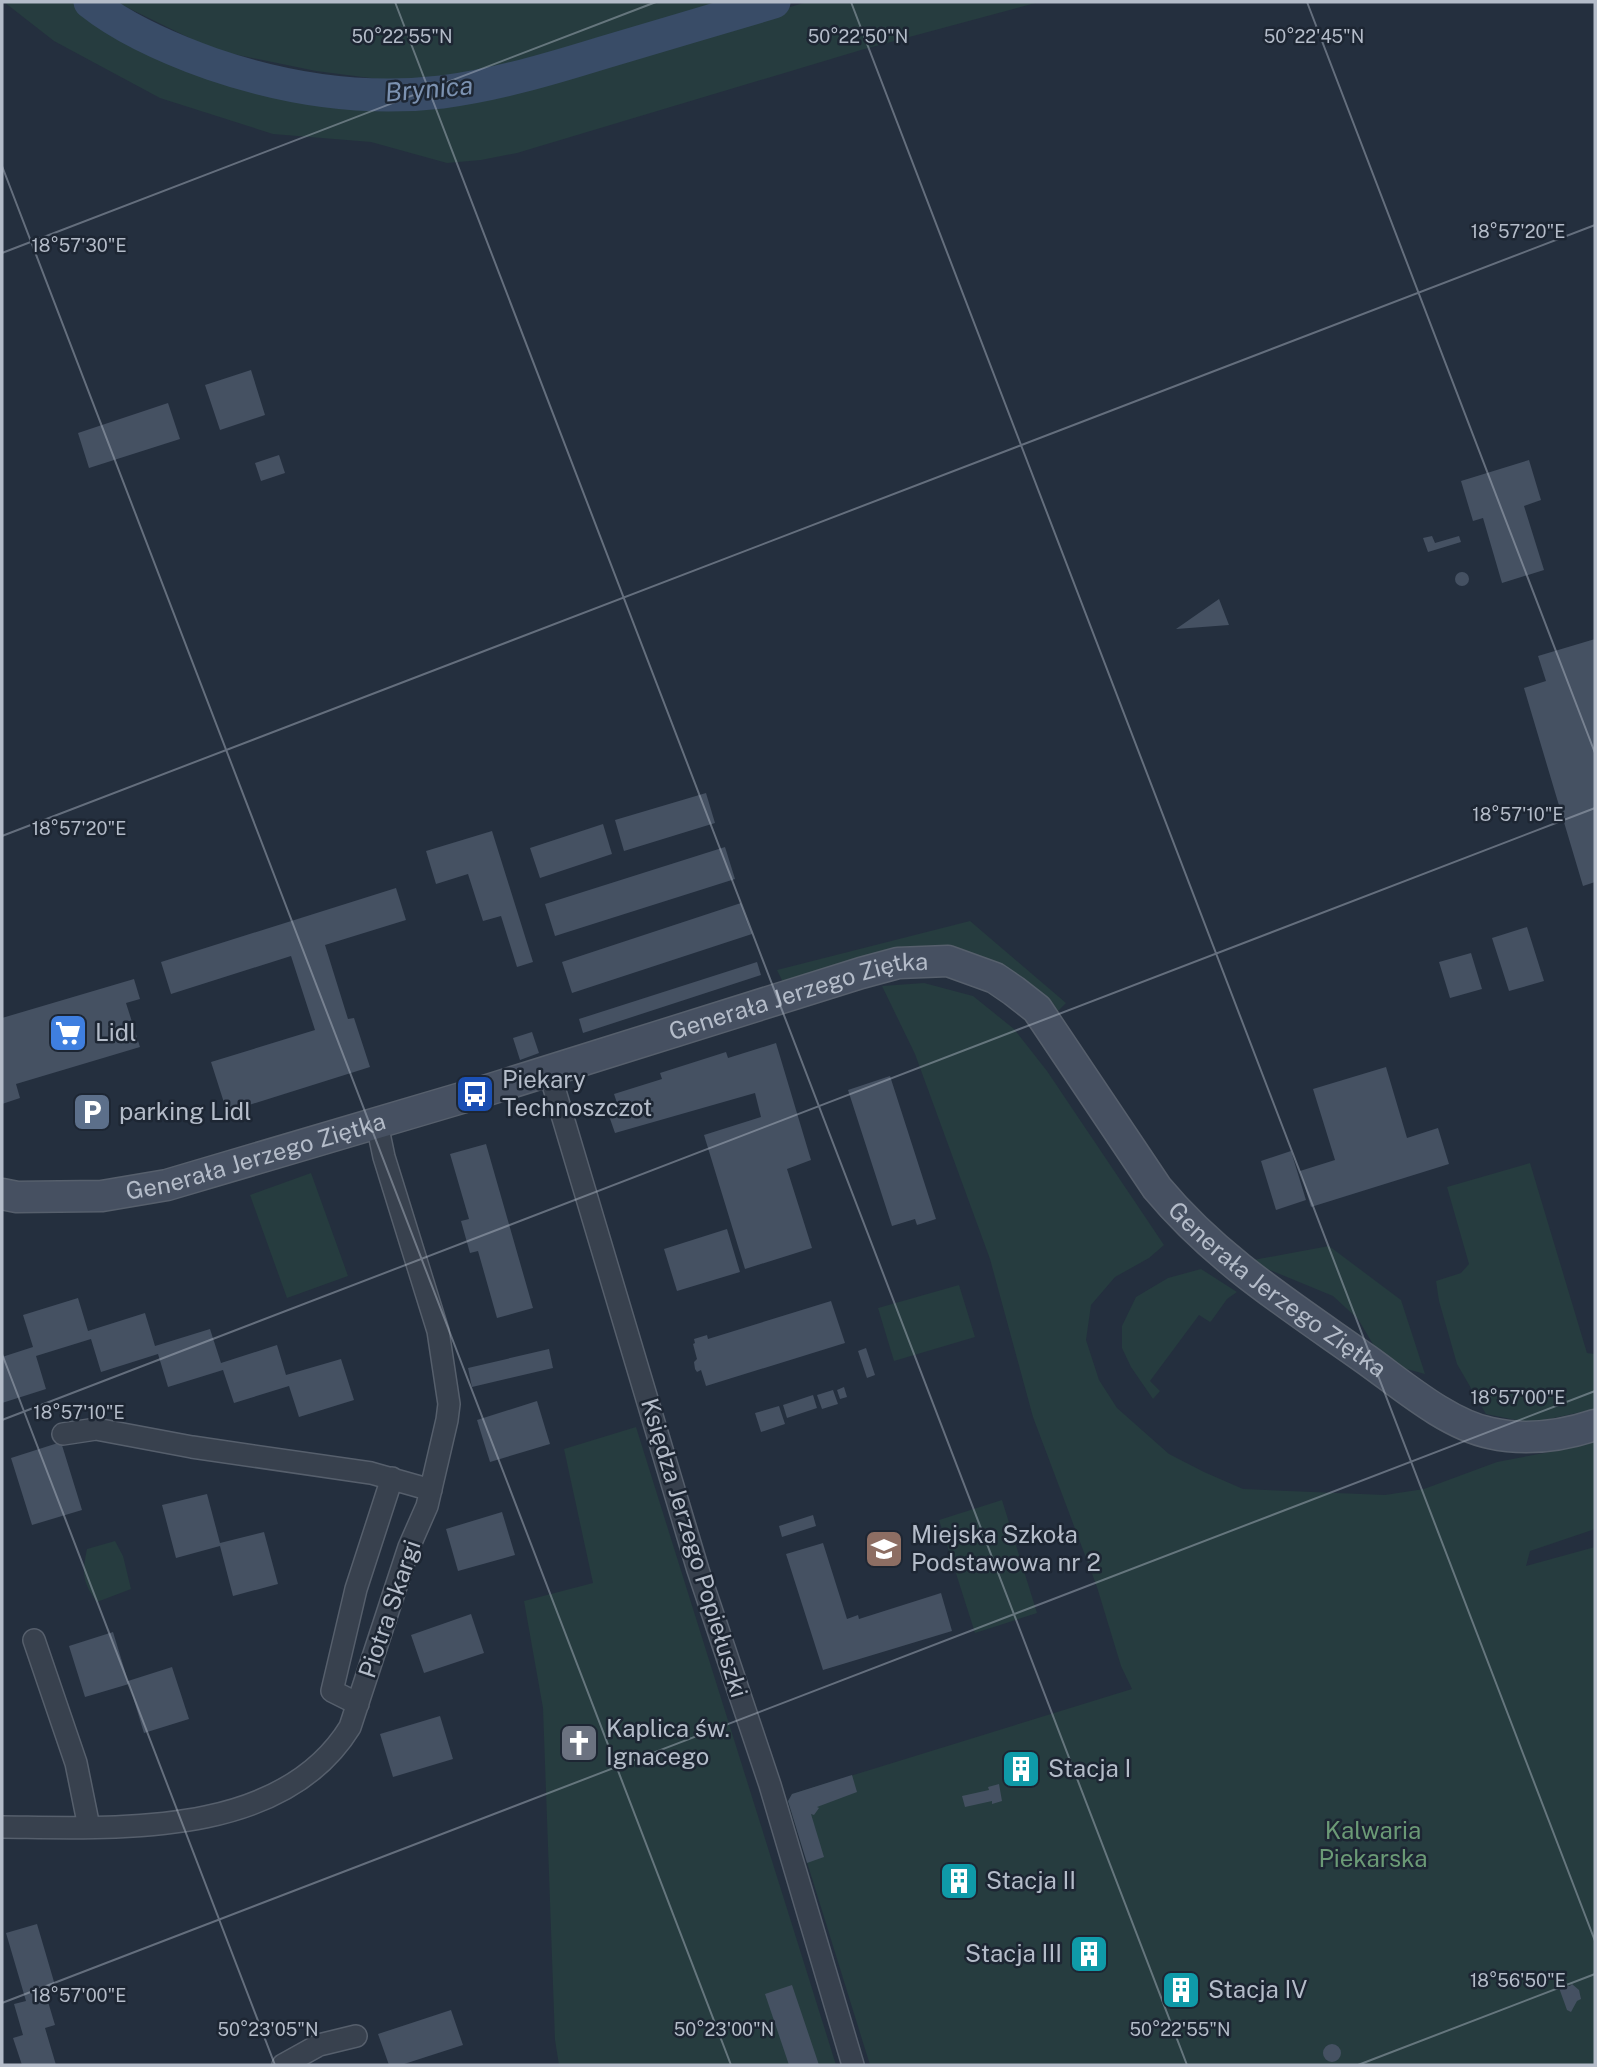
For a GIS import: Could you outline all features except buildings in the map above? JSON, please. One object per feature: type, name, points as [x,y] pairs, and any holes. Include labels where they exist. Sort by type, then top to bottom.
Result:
[{"type":"street","name":"Generała Jerzego Ziętka","points":[[2,1194],[44,1196],[129,1193],[167,1185],[377,1124],[898,962],[948,961],[995,978],[1037,1009],[1157,1188],[1216,1250],[1250,1277],[1404,1386],[1459,1421],[1488,1433],[1515,1437],[1543,1436],[1595,1425]]},
{"type":"street","name":"Księdza Jerzego Popiełuszki","points":[[550,1071],[698,1570],[770,1785],[853,2065]]},
{"type":"street","name":"Piotra Skargi","points":[[2,1827],[126,1826],[214,1817],[295,1783],[324,1762],[350,1727],[409,1547],[427,1506],[449,1404],[438,1331],[377,1124]]},
{"type":"street","points":[[63,1434],[96,1429],[392,1478],[431,1490]]},
{"type":"street","points":[[358,1704],[332,1691],[356,1590],[392,1478]]},
{"type":"street","points":[[34,1640],[76,1763],[89,1827]]},
{"type":"street","points":[[283,2065],[319,2045],[356,2036]]},
{"type":"green space","points":[[4,2],[78,2],[172,57],[287,92],[419,101],[520,88],[807,2],[1039,2],[861,50],[517,153],[447,163],[371,142],[273,134],[160,98],[54,41]]},
{"type":"green space","points":[[116,2],[730,2],[481,72],[409,83],[316,71],[214,50]]},
{"type":"green space","points":[[970,921],[1066,1003],[1055,1014],[1017,975],[1004,966],[943,946],[909,948],[783,982],[777,970]]},
{"type":"green space","name":"Kalwaria Piekarska","points":[[924,983],[973,996],[1014,1029],[1047,1071],[1164,1245],[1149,1258],[1115,1277],[1091,1305],[1086,1340],[1099,1380],[1117,1408],[1169,1454],[1243,1489],[1385,1495],[1424,1489],[1497,1462],[1595,1441],[1595,1529],[1530,1551],[1526,1566],[1595,1547],[1595,2065],[870,2065],[788,1801],[792,1794],[1132,1689],[1121,1666],[1097,1587],[1033,1417],[990,1259],[915,1054],[882,986]]},
{"type":"green space","points":[[1530,1163],[1587,1353],[1595,1354],[1595,1409],[1531,1423],[1486,1414],[1457,1364],[1436,1281],[1461,1273],[1469,1264],[1447,1187]]},
{"type":"green space","points":[[311,1173],[348,1276],[287,1298],[250,1195]]},
{"type":"green space","points":[[1329,1246],[1401,1300],[1425,1374],[1392,1365],[1377,1351],[1358,1319],[1333,1296],[1248,1261]]},
{"type":"green space","points":[[1201,1269],[1237,1292],[1227,1299],[1210,1322],[1199,1315],[1150,1381],[1160,1391],[1153,1399],[1131,1367],[1122,1348],[1122,1326],[1136,1297],[1168,1278]]},
{"type":"green space","points":[[959,1285],[975,1337],[894,1361],[878,1308]]},
{"type":"green space","points":[[636,1427],[836,2065],[559,2065],[555,2040],[543,1708],[524,1601],[593,1583],[564,1449]]},
{"type":"green space","points":[[1002,1500],[1037,1613],[975,1633],[939,1520]]},
{"type":"green space","points":[[115,1541],[123,1556],[131,1589],[97,1602],[84,1577],[87,1549]]},
{"type":"waterway","name":"Brynica","points":[[90,2],[148,38],[240,73],[326,91],[384,95],[442,92],[503,81],[774,2]]},
{"type":"place","name":"Lidl","points":[[68,1033]]},
{"type":"place","name":"Piekary Technoszczot","points":[[475,1094]]},
{"type":"place","name":"parking Lidl","points":[[92,1112]]},
{"type":"place","name":"Miejska Szkoła Podstawowa nr 2","points":[[884,1549]]},
{"type":"place","name":"Kaplica św. Ignacego","points":[[579,1743]]},
{"type":"place","name":"Stacja I","points":[[1021,1769]]},
{"type":"place","name":"Stacja II","points":[[959,1881]]},
{"type":"place","name":"Stacja III","points":[[1089,1954]]},
{"type":"place","name":"Stacja IV","points":[[1181,1990]]}]
